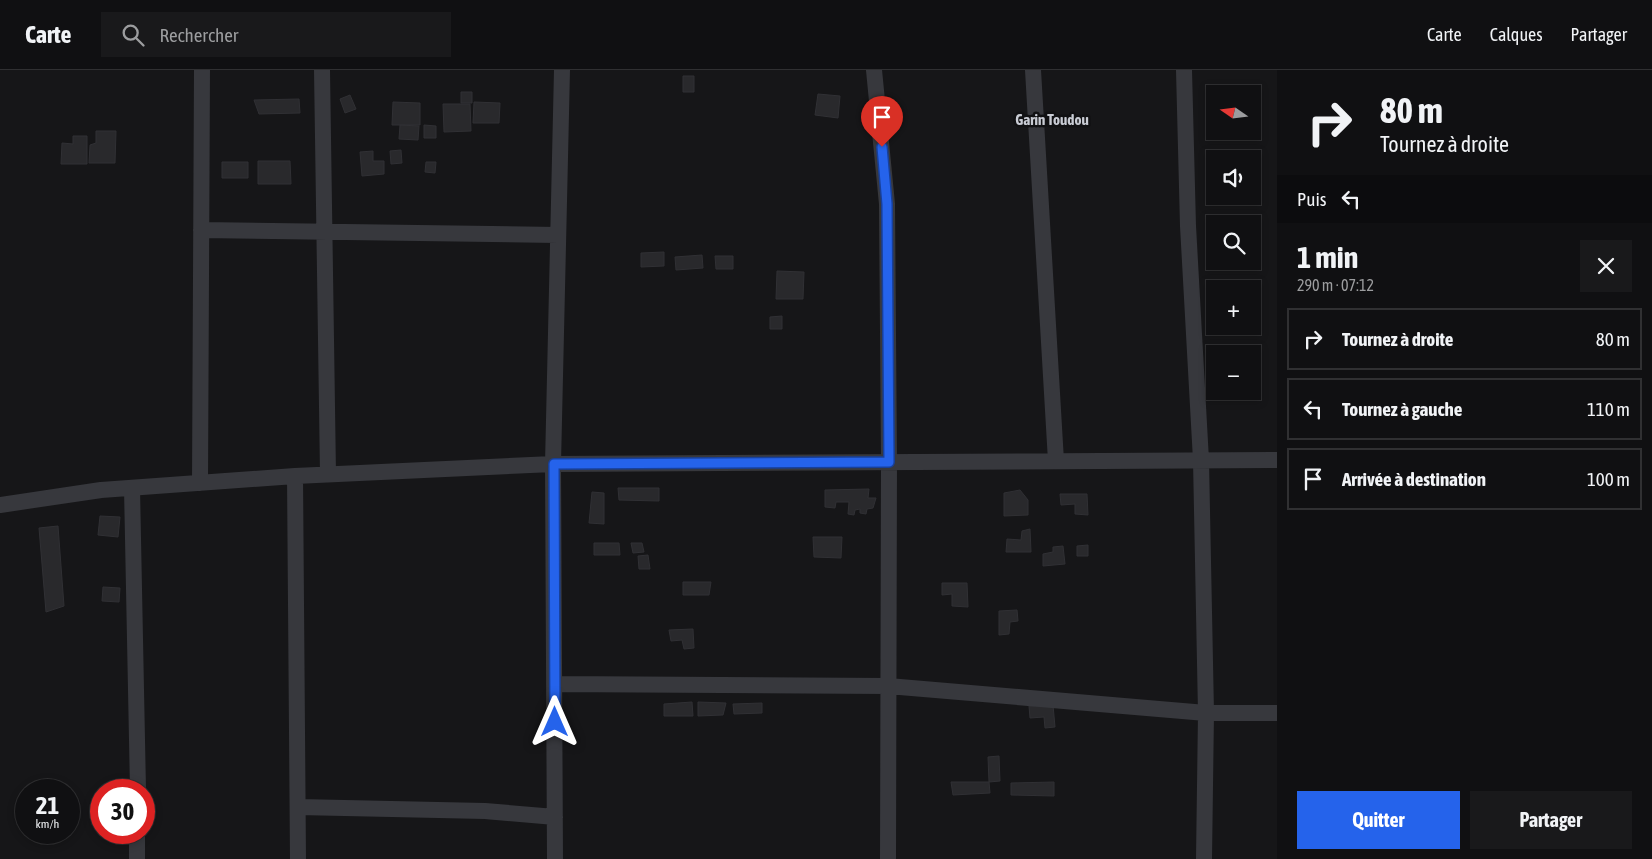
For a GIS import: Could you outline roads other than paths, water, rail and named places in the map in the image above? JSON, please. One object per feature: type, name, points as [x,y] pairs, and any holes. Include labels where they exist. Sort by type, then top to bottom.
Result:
[{"type":"street","points":[[200,483],[202,70]]},
{"type":"street","points":[[322,70],[328,474]]},
{"type":"street","points":[[555,859],[554,464],[562,70]]},
{"type":"street","points":[[874,70],[887,204],[889,462],[888,859]]},
{"type":"street","points":[[1033,70],[1056,461]]},
{"type":"street","points":[[1184,70],[1188,226],[1201,460],[1206,713],[1204,859]]},
{"type":"street","points":[[201,230],[558,235]]},
{"type":"street","points":[[0,505],[101,490],[328,474],[554,464],[1277,460]]},
{"type":"street","points":[[295,476],[298,859]]},
{"type":"street","points":[[132,488],[138,779]]},
{"type":"street","points":[[555,684],[888,686],[1206,713],[1277,713]]},
{"type":"street","points":[[298,808],[485,811],[555,817]]},
{"type":"street","points":[[137,859],[138,844]]},
{"type":"district","name":"Garin Toudou","points":[[1052,119]]}]
